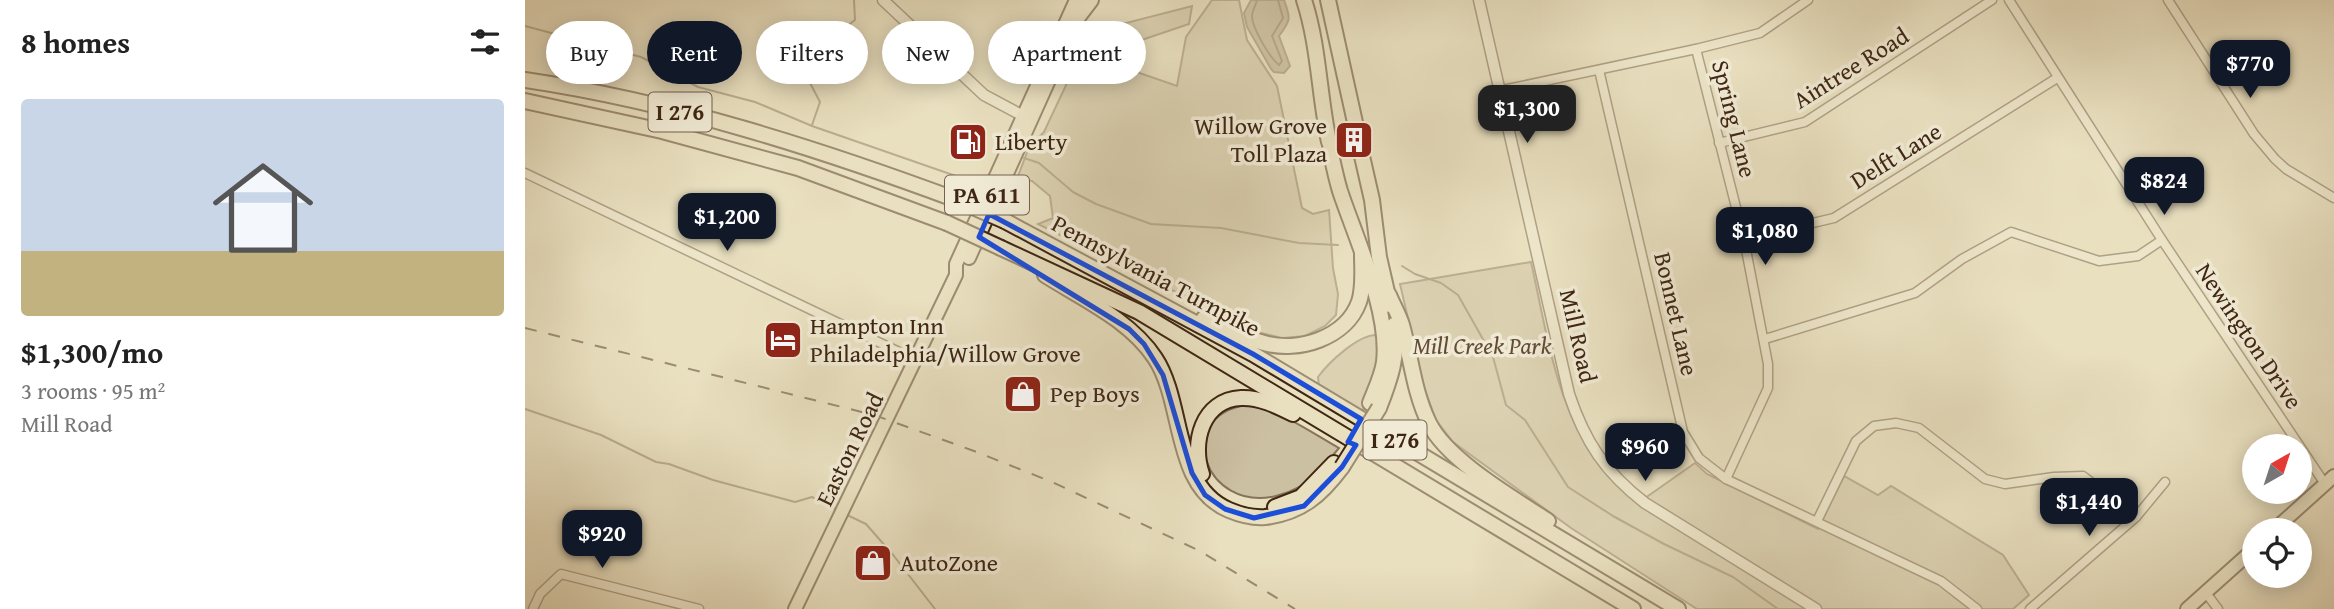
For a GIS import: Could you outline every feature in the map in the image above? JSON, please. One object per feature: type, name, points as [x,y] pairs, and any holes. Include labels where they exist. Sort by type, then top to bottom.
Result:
[{"type":"highway","name":"Easton Road","points":[[969,258],[1076,0]]},
{"type":"highway","name":"Easton Road","points":[[795,609],[956,275],[956,264],[1086,0]]},
{"type":"highway","points":[[1078,17],[1091,0]]},
{"type":"highway","points":[[1304,0],[1314,38],[1321,100],[1339,187],[1378,304],[1385,348],[1384,366],[1374,405]]},
{"type":"highway","points":[[1314,0],[1318,26],[1314,38]]},
{"type":"highway","points":[[1001,248],[1129,329],[1144,344],[1163,374],[1192,473],[1205,495],[1225,509],[1254,518],[1287,513],[1312,501],[1338,465],[1374,405],[1391,375],[1396,353],[1396,337],[1379,257],[1372,200],[1328,0]]},
{"type":"highway","name":"Pennsylvania Turnpike","points":[[525,80],[573,87],[660,107],[809,147],[957,200],[1005,221],[1253,354],[1673,606]]},
{"type":"highway","name":"Pennsylvania Turnpike","points":[[525,101],[662,131],[798,168],[947,223],[1139,312],[1633,609]]},
{"type":"highway","points":[[1120,282],[1263,343],[1297,345],[1328,336],[1350,318],[1362,292],[1362,254]]},
{"type":"highway","points":[[1389,295],[1401,322],[1420,403],[1429,424],[1445,446],[1478,473],[1673,606]]},
{"type":"highway","points":[[1338,465],[1301,497],[1281,506],[1253,508],[1228,501],[1208,485],[1197,460],[1197,440],[1201,427],[1213,410],[1228,401],[1245,398],[1290,412],[1329,434],[1370,451]]},
{"type":"highway","points":[[2287,518],[2329,480]]},
{"type":"highway","points":[[2187,609],[2242,560]]},
{"type":"street","points":[[883,0],[984,95],[1028,118]]},
{"type":"street","name":"Mill Road","points":[[1479,0],[1569,394],[1579,425],[1597,457],[1621,484],[1645,503],[1817,609]]},
{"type":"street","points":[[1498,91],[1760,33],[1808,0]]},
{"type":"street","name":"Aintree Road","points":[[1719,143],[1805,122],[1992,0]]},
{"type":"street","name":"Newington Drive","points":[[2009,0],[2162,240],[2329,480]]},
{"type":"street","points":[[2168,0],[2254,134],[2286,169],[2334,198]]},
{"type":"street","name":"Spring Lane","points":[[1696,49],[1744,240],[1768,364],[1768,388],[1726,479]]},
{"type":"street","name":"Bonnet Lane","points":[[1599,70],[1683,432],[1699,458],[1726,479],[1941,581],[1977,609]]},
{"type":"street","name":"Delft Lane","points":[[1744,240],[1834,218],[2057,78]]},
{"type":"street","points":[[525,173],[916,360]]},
{"type":"street","points":[[1765,340],[1915,293],[1962,259],[2011,232],[2099,261],[2138,256],[2162,240]]},
{"type":"street","points":[[1817,521],[1856,440],[1874,426],[1896,423],[1919,428],[1985,479],[2005,484],[2083,476],[2136,517]]},
{"type":"street","points":[[2029,609],[2136,517],[2165,482]]},
{"type":"street","points":[[533,609],[540,594],[561,574],[699,609]]},
{"type":"street","points":[[2206,593],[2218,609]]},
{"type":"highlighted area","points":[[989,214],[1253,354],[1361,419],[1348,442],[1356,445],[1342,467],[1304,506],[1254,518],[1225,509],[1205,495],[1192,473],[1163,375],[1144,344],[1129,329],[979,237]]},
{"type":"green space","points":[[1212,0],[1239,0],[1247,40],[1277,86],[1302,208],[1313,214],[1329,210],[1333,268],[1338,294],[1336,315],[1325,326],[1305,336],[1282,338],[1257,332],[1038,224],[1053,218],[1050,196],[1032,181],[1017,179],[1029,147],[1044,132],[1067,84],[1146,84],[1146,75],[1177,86],[1186,37]]},
{"type":"green space","points":[[1192,6],[1189,24],[1146,39],[1146,21],[1134,21]]},
{"type":"green space","name":"Mill Creek Park","points":[[1531,262],[1549,347],[1566,403],[1592,455],[1610,478],[1638,503],[1695,463],[1707,474],[1818,529],[1844,476],[1878,495],[1891,486],[2003,555],[2029,595],[2013,609],[1697,609],[1571,528],[1453,442],[1436,420],[1424,387],[1400,284]]},
{"type":"green space","points":[[1376,335],[1379,337],[1380,346],[1378,366],[1361,414],[1319,387],[1318,377],[1336,357],[1353,344]]},
{"type":"green space","points":[[1246,405],[1269,410],[1339,448],[1314,477],[1288,492],[1276,496],[1251,497],[1231,491],[1216,478],[1207,461],[1204,444],[1209,427],[1223,413]]},
{"type":"water","points":[[1251,0],[1284,0],[1289,19],[1279,36],[1290,66],[1284,73],[1271,69],[1247,27],[1244,13]]},
{"type":"waterway","points":[[812,125],[820,102],[799,62],[855,20],[854,0]]},
{"type":"waterway","points":[[525,26],[641,57],[698,87],[755,102],[812,126],[976,183]]},
{"type":"waterway","points":[[1024,158],[1039,163],[1073,192],[1096,204],[1151,224],[1221,228],[1299,243],[1338,245]]},
{"type":"waterway","points":[[1402,266],[1415,274],[1441,283],[1458,295],[1493,357],[1506,405],[1525,420],[1568,487],[1664,544],[1733,577],[1778,609]]},
{"type":"waterway","points":[[525,409],[601,435],[656,462],[795,502],[812,497],[837,510]]},
{"type":"waterway","points":[[845,514],[866,524],[935,609]]},
{"type":"railway","points":[[525,328],[874,415],[974,451],[1052,482],[1200,551],[1295,609]]},
{"type":"place","name":"Willow Grove Toll Plaza","points":[[1354,140]]},
{"type":"place","name":"Liberty","points":[[968,142]]},
{"type":"place","name":"Hampton Inn Philadelphia/Willow Grove","points":[[783,340]]},
{"type":"place","name":"Pep Boys","points":[[1023,394]]},
{"type":"place","name":"AutoZone","points":[[873,563]]}]
